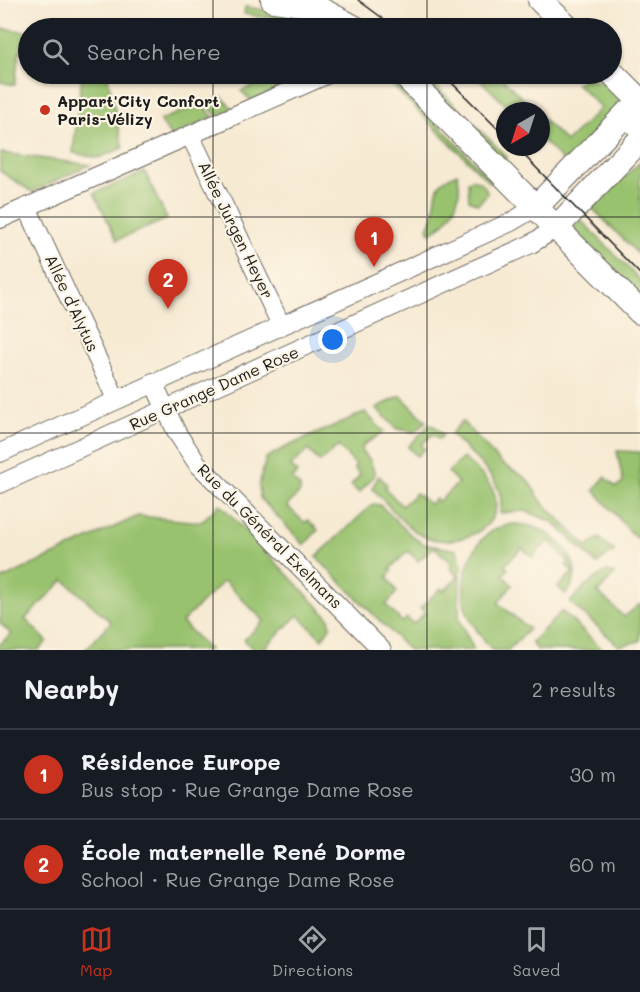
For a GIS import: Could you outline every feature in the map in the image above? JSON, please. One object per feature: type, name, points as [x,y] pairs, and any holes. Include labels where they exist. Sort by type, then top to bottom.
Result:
[{"type":"main road","points":[[273,0],[314,6],[337,18]]},
{"type":"main road","points":[[540,0],[558,18]]},
{"type":"main road","points":[[622,83],[640,101]]},
{"type":"main road","points":[[413,84],[640,312]]},
{"type":"main road","points":[[536,207],[626,114],[640,127]]},
{"type":"main road","points":[[556,228],[640,140]]},
{"type":"street","points":[[0,219],[305,84]]},
{"type":"street","name":"Allée Jurgen Heyer","points":[[190,135],[281,325]]},
{"type":"street","name":"Allée d'Alytus","points":[[27,207],[117,399]]},
{"type":"street","name":"Rue Grange Dame Rose","points":[[0,453],[511,222],[536,207]]},
{"type":"street","name":"Rue Grange Dame Rose","points":[[0,484],[166,411],[531,244],[556,228]]},
{"type":"street","name":"Rue du Général Exelmans","points":[[153,382],[166,411],[196,463],[382,650]]},
{"type":"green space","points":[[245,7],[311,18],[274,18],[244,14]]},
{"type":"green space","points":[[0,28],[18,31],[15,85],[0,82]]},
{"type":"green space","points":[[81,84],[109,84],[123,148],[98,158],[73,153]]},
{"type":"green space","points":[[258,84],[272,84],[278,89],[252,101],[241,91]]},
{"type":"green space","points":[[391,84],[400,84],[492,181],[490,183]]},
{"type":"green space","points":[[417,84],[434,84],[496,146],[496,153]]},
{"type":"green space","points":[[484,84],[508,84],[526,102],[503,102]]},
{"type":"green space","points":[[577,84],[609,84],[624,102],[565,163],[550,148],[550,126],[566,142],[601,108]]},
{"type":"green space","points":[[222,97],[233,109],[217,116],[206,103]]},
{"type":"green space","points":[[202,104],[213,117],[171,137],[160,120]]},
{"type":"green space","points":[[0,154],[90,165],[32,192],[0,171]]},
{"type":"green space","points":[[640,162],[640,256],[592,208]]},
{"type":"green space","points":[[145,172],[167,219],[117,240],[94,193]]},
{"type":"green space","points":[[457,173],[459,191],[454,208],[444,223],[430,233],[428,227],[433,215],[438,188],[443,181]]},
{"type":"green space","points":[[471,179],[482,184],[487,194],[478,204],[469,200],[468,182]]},
{"type":"green space","points":[[581,220],[640,280],[640,298],[575,230],[575,226]]},
{"type":"green space","points":[[401,396],[426,421],[415,432],[397,429],[376,408]]},
{"type":"green space","points":[[365,412],[384,432],[363,445],[362,452],[370,460],[375,475],[359,493],[351,485],[360,475],[354,468],[356,465],[338,446],[320,462],[308,450],[291,466],[297,473],[292,479],[300,487],[300,492],[287,506],[305,523],[308,520],[318,530],[304,545],[260,498],[259,485],[266,458]]},
{"type":"green space","points":[[462,421],[501,463],[527,479],[542,502],[587,547],[599,538],[614,551],[597,564],[553,522],[525,511],[500,513],[499,491],[493,480],[451,434]]},
{"type":"green space","points":[[429,425],[434,426],[443,435],[439,439],[433,434],[421,445],[425,449],[417,456],[408,447]]},
{"type":"green space","points":[[617,451],[640,452],[640,539],[634,536],[594,490],[605,477],[616,487],[623,482]]},
{"type":"green space","points":[[463,458],[489,483],[496,502],[489,523],[469,536],[445,540],[423,536],[402,521],[372,488],[379,476],[387,485],[385,488],[402,506],[416,493],[430,504],[436,499],[439,501],[458,483],[448,472]]},
{"type":"green space","points":[[220,504],[328,617],[331,625],[322,639],[298,615],[262,650],[254,650],[244,640],[264,621],[224,581],[182,622],[209,650],[85,650],[111,622],[64,580],[25,619],[47,641],[39,650],[0,650],[0,644],[11,634],[0,623],[0,580],[138,516],[201,522]]},
{"type":"green space","points":[[373,504],[380,505],[414,538],[424,544],[457,550],[462,567],[457,576],[450,568],[453,564],[434,547],[418,561],[408,551],[390,569],[392,571],[387,577],[397,592],[386,605],[402,622],[407,618],[413,624],[425,613],[420,608],[441,588],[444,591],[460,575],[459,619],[474,650],[409,650],[316,557]]},
{"type":"green space","points":[[515,524],[534,527],[553,538],[569,555],[575,575],[572,585],[565,594],[558,587],[573,572],[566,565],[569,562],[549,541],[532,557],[522,548],[505,565],[508,569],[503,575],[512,585],[498,603],[529,629],[508,650],[492,650],[475,627],[465,607],[466,574],[474,550],[482,540],[502,526]]},
{"type":"green space","points":[[606,571],[615,574],[598,592],[624,617],[640,604],[640,641],[619,646],[570,602],[585,586]]},
{"type":"green space","points":[[562,611],[603,650],[538,650],[531,643]]},
{"type":"tram line","points":[[358,0],[382,18]]},
{"type":"tram line","points":[[453,84],[496,127]]},
{"type":"tram line","points":[[525,156],[640,274]]},
{"type":"place","name":"Appart'City Confort Paris-Vélizy","points":[[45,110]]},
{"type":"place","name":"Résidence Europe","points":[[374,267]]},
{"type":"place","name":"École maternelle René Dorme","points":[[168,309]]}]
